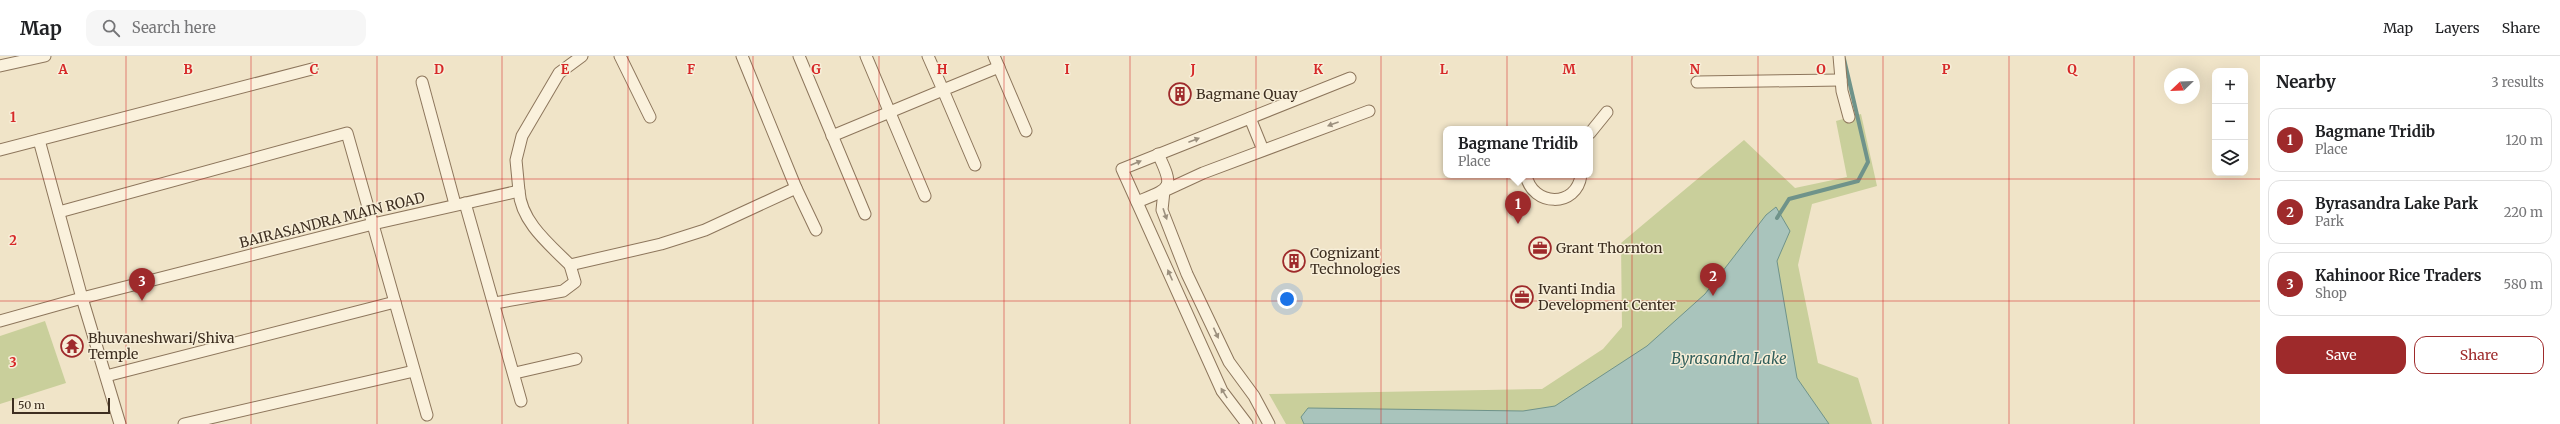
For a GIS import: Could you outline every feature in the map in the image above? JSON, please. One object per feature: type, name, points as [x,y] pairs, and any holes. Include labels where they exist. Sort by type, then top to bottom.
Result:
[{"type":"street","points":[[0,66],[45,56]]},
{"type":"street","points":[[495,303],[563,290],[575,282],[570,265],[533,226],[520,202],[516,160],[522,136],[559,73],[582,56]]},
{"type":"street","points":[[620,56],[650,117]]},
{"type":"street","points":[[742,56],[796,188],[816,230]]},
{"type":"street","points":[[799,56],[865,214]]},
{"type":"street","points":[[866,56],[924,196]]},
{"type":"street","points":[[928,56],[975,165]]},
{"type":"street","points":[[1839,56],[1841,80],[1849,117]]},
{"type":"street","points":[[832,136],[942,90],[996,61],[1026,131]]},
{"type":"street","points":[[0,150],[312,69]]},
{"type":"street","points":[[1247,424],[1222,391],[1122,169],[1350,78]]},
{"type":"street","points":[[1697,82],[1841,80]]},
{"type":"street","points":[[422,82],[460,204],[495,303],[515,373],[521,401]]},
{"type":"street","points":[[1137,202],[1203,173],[1369,111]]},
{"type":"street","points":[[1593,129],[1607,112]]},
{"type":"street","points":[[1250,118],[1263,150]]},
{"type":"street","points":[[58,212],[347,133],[427,415]]},
{"type":"street","points":[[39,140],[82,298],[120,424]]},
{"type":"street","points":[[1158,154],[1167,173],[1169,183],[1164,190],[1162,210],[1187,274],[1229,362],[1254,396],[1269,424]]},
{"type":"street","points":[[1527,178],[1528,183],[1536,194],[1549,200],[1557,200],[1570,195],[1575,190],[1580,178]]},
{"type":"street","points":[[570,265],[661,244],[705,230],[796,188]]},
{"type":"street","name":"BAIRASANDRA MAIN ROAD","points":[[0,321],[82,298],[373,224],[519,191]]},
{"type":"street","points":[[106,376],[395,302]]},
{"type":"street","points":[[515,373],[576,359]]},
{"type":"street","points":[[184,424],[414,371]]},
{"type":"green space","points":[[1861,114],[1877,186],[1812,204],[1798,265],[1818,363],[1858,378],[1872,424],[1286,424],[1269,394],[1542,389],[1603,349],[1622,327],[1621,243],[1744,140],[1795,188],[1847,177],[1836,121]]},
{"type":"green space","points":[[45,321],[66,383],[0,404],[0,336]]},
{"type":"water","name":"Byrasandra Lake","points":[[1776,207],[1790,231],[1777,261],[1797,378],[1829,424],[1304,424],[1301,417],[1308,408],[1523,411],[1555,406],[1647,346],[1705,294],[1766,215]]},
{"type":"waterway","points":[[1777,218],[1789,199],[1858,181],[1868,162],[1844,59]]},
{"type":"place","name":"Bagmane Quay","points":[[1180,94]]},
{"type":"place","name":"Bagmane Tridib","points":[[1518,224]]},
{"type":"place","name":"Grant Thornton","points":[[1540,248]]},
{"type":"place","name":"Cognizant Technologies","points":[[1294,261]]},
{"type":"place","name":"Byrasandra Lake Park","points":[[1713,296]]},
{"type":"place","name":"Ivanti India Development Center","points":[[1522,297]]},
{"type":"place","name":"Kahinoor Rice Traders","points":[[142,301]]},
{"type":"place","name":"Bhuvaneshwari/Shiva Temple","points":[[72,346]]}]
